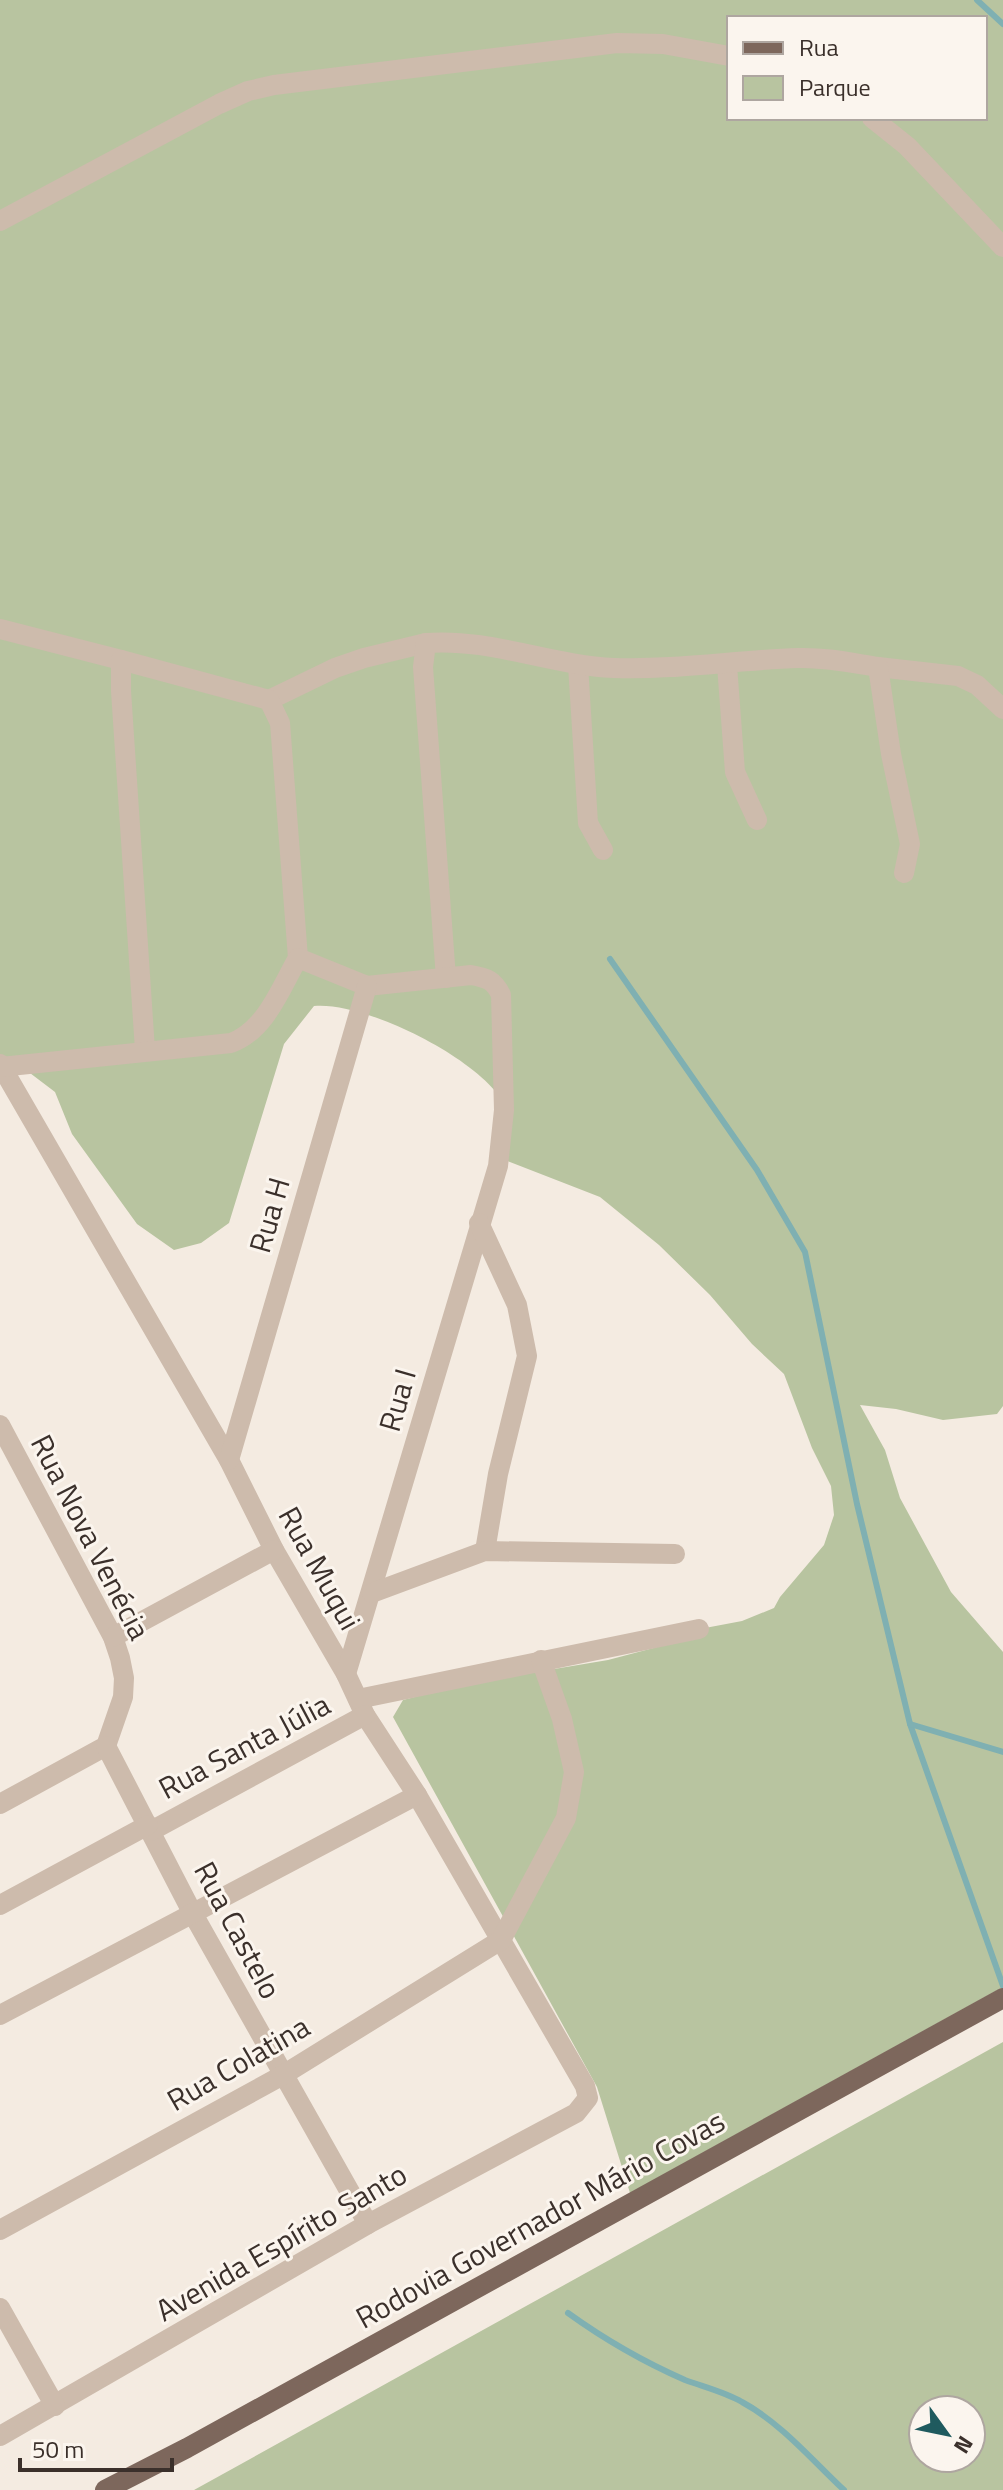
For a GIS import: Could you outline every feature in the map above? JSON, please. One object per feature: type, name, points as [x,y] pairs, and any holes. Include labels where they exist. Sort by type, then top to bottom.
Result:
[{"type":"main road","name":"Rodovia Governador Mário Covas","points":[[105,2490],[187,2448],[1003,1998]]},
{"type":"street","points":[[0,221],[219,104],[248,91],[274,85],[617,43],[663,44],[727,56]]},
{"type":"street","points":[[874,120],[907,146],[1003,247]]},
{"type":"street","points":[[0,629],[269,700],[335,668],[364,658],[426,643],[454,641],[525,652],[578,665],[615,668],[727,665],[801,658],[958,676],[977,685],[1003,709]]},
{"type":"street","points":[[426,643],[423,667],[446,978]]},
{"type":"street","points":[[121,660],[145,1050]]},
{"type":"street","points":[[578,665],[588,823],[603,850]]},
{"type":"street","points":[[727,665],[735,772],[757,820]]},
{"type":"street","points":[[878,667],[891,754],[910,844],[904,873]]},
{"type":"street","points":[[269,700],[280,723],[298,958],[367,986]]},
{"type":"street","name":"Rua Muqui","points":[[298,958],[255,1029],[231,1043],[0,1066],[229,1460],[274,1550],[362,1707],[501,1940],[585,2086],[588,2098]]},
{"type":"street","name":"Rua I","points":[[346,1674],[498,1166],[504,1110],[501,995],[496,985],[488,979],[471,975],[367,986]]},
{"type":"street","name":"Rua H","points":[[229,1460],[367,986]]},
{"type":"street","points":[[479,1223],[517,1305],[527,1356],[498,1474],[485,1551]]},
{"type":"street","name":"Rua Nova Venécia","points":[[0,1425],[113,1637],[124,1678],[123,1697],[106,1746]]},
{"type":"street","points":[[113,1637],[274,1550]]},
{"type":"street","points":[[372,1593],[485,1551],[675,1554]]},
{"type":"street","name":"Rua Santa Júlia","points":[[0,1905],[150,1828],[362,1707],[541,1660],[699,1629]]},
{"type":"street","points":[[501,1940],[566,1818],[574,1772],[562,1719],[541,1660]]},
{"type":"street","points":[[0,1804],[106,1746]]},
{"type":"street","name":"Rua Castelo","points":[[106,1746],[193,1914],[368,2224]]},
{"type":"street","points":[[0,2015],[417,1795]]},
{"type":"street","name":"Rua Colatina","points":[[0,2230],[283,2075],[501,1940]]},
{"type":"street","name":"Avenida Espírito Santo","points":[[0,2436],[368,2224],[576,2113],[588,2098]]},
{"type":"street","points":[[0,2308],[55,2406]]},
{"type":"green space","points":[[0,0],[1003,0],[1003,1406],[997,1414],[943,1420],[896,1409],[860,1405],[885,1450],[900,1498],[951,1592],[1003,1652],[1003,1987],[630,2193],[597,2087],[393,1717],[403,1700],[465,1684],[608,1660],[680,1641],[705,1628],[742,1621],[774,1608],[824,1545],[834,1515],[831,1486],[812,1448],[784,1374],[659,1245],[600,1197],[505,1160],[509,1116],[496,1092],[452,1055],[393,1024],[363,1013],[314,1006],[284,1044],[229,1223],[201,1243],[174,1250],[137,1224],[72,1134],[55,1092],[26,1070],[0,1061]]},
{"type":"green space","points":[[1003,2042],[1003,2490],[194,2490]]},
{"type":"waterway","points":[[977,0],[1003,24]]},
{"type":"waterway","points":[[610,959],[757,1170],[805,1252],[857,1504],[910,1724],[1003,1986]]},
{"type":"waterway","points":[[910,1724],[1003,1752]]},
{"type":"waterway","points":[[568,2313],[654,2366],[742,2402],[783,2431],[844,2490]]}]
